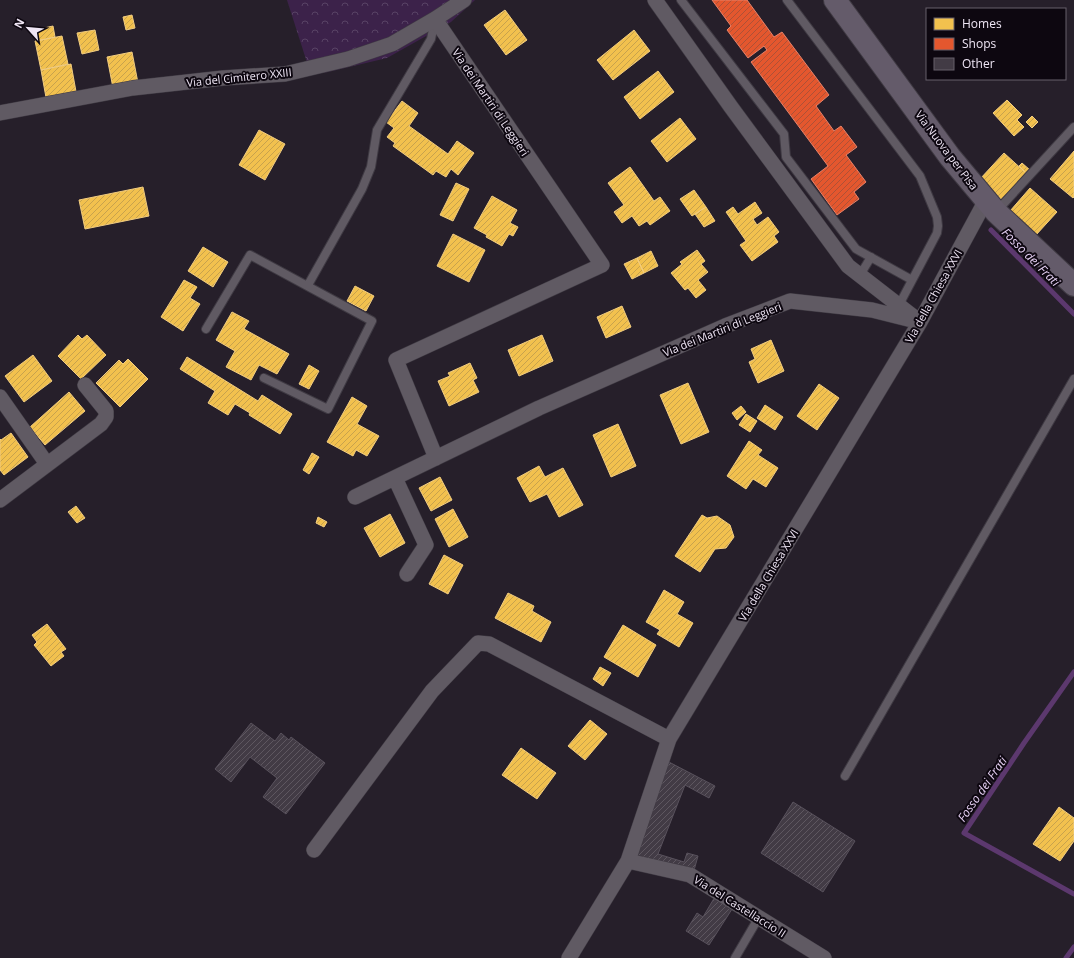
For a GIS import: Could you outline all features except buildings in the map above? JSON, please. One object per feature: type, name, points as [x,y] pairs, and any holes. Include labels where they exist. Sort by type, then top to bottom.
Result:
[{"type":"main road","name":"Via Nuova per Pisa","points":[[835,0],[950,157],[991,206],[1074,285]]},
{"type":"street","name":"Via del Cimitero XXIII","points":[[0,113],[133,88],[223,78],[285,74],[348,59],[392,44],[464,0]]},
{"type":"street","points":[[655,0],[731,107],[848,266],[920,322]]},
{"type":"street","name":"Via dei Martiri di Leggieri","points":[[435,19],[602,265],[396,360],[436,458]]},
{"type":"street","name":"Via della Chiesa XXVI","points":[[569,958],[628,861],[669,739],[991,206]]},
{"type":"street","name":"Via dei Martiri di Leggieri","points":[[355,497],[540,408],[724,326],[790,301],[872,310],[920,322]]},
{"type":"street","points":[[0,500],[101,424],[106,417],[106,411],[85,384]]},
{"type":"street","points":[[0,397],[47,464]]},
{"type":"street","points":[[394,478],[426,545],[407,574]]},
{"type":"street","points":[[314,850],[432,691],[478,643],[489,644],[669,739]]},
{"type":"street","name":"Via del Castellaccio II","points":[[628,861],[690,875],[824,958]]},
{"type":"lane","points":[[681,0],[784,134],[786,157],[856,249],[912,280]]},
{"type":"lane","points":[[787,0],[920,176],[937,217],[938,226],[933,243],[899,305]]},
{"type":"lane","points":[[308,286],[362,189],[371,167],[378,130],[431,39],[435,19]]},
{"type":"lane","points":[[991,206],[1074,127]]},
{"type":"lane","points":[[206,329],[250,255],[372,320],[328,409],[264,378]]},
{"type":"lane","points":[[860,276],[871,257]]},
{"type":"lane","points":[[845,776],[1074,379]]},
{"type":"lane","points":[[735,958],[759,917]]},
{"type":"green space","points":[[287,0],[475,0],[451,22],[387,58],[311,75]]},
{"type":"waterway","name":"Fosso dei Frati","points":[[991,230],[1074,314]]},
{"type":"waterway","name":"Fosso dei Frati","points":[[1074,672],[1024,743],[964,833],[1074,894]]},
{"type":"waterway","name":"Fosso dei Frati","points":[[1066,958],[1074,947]]}]
